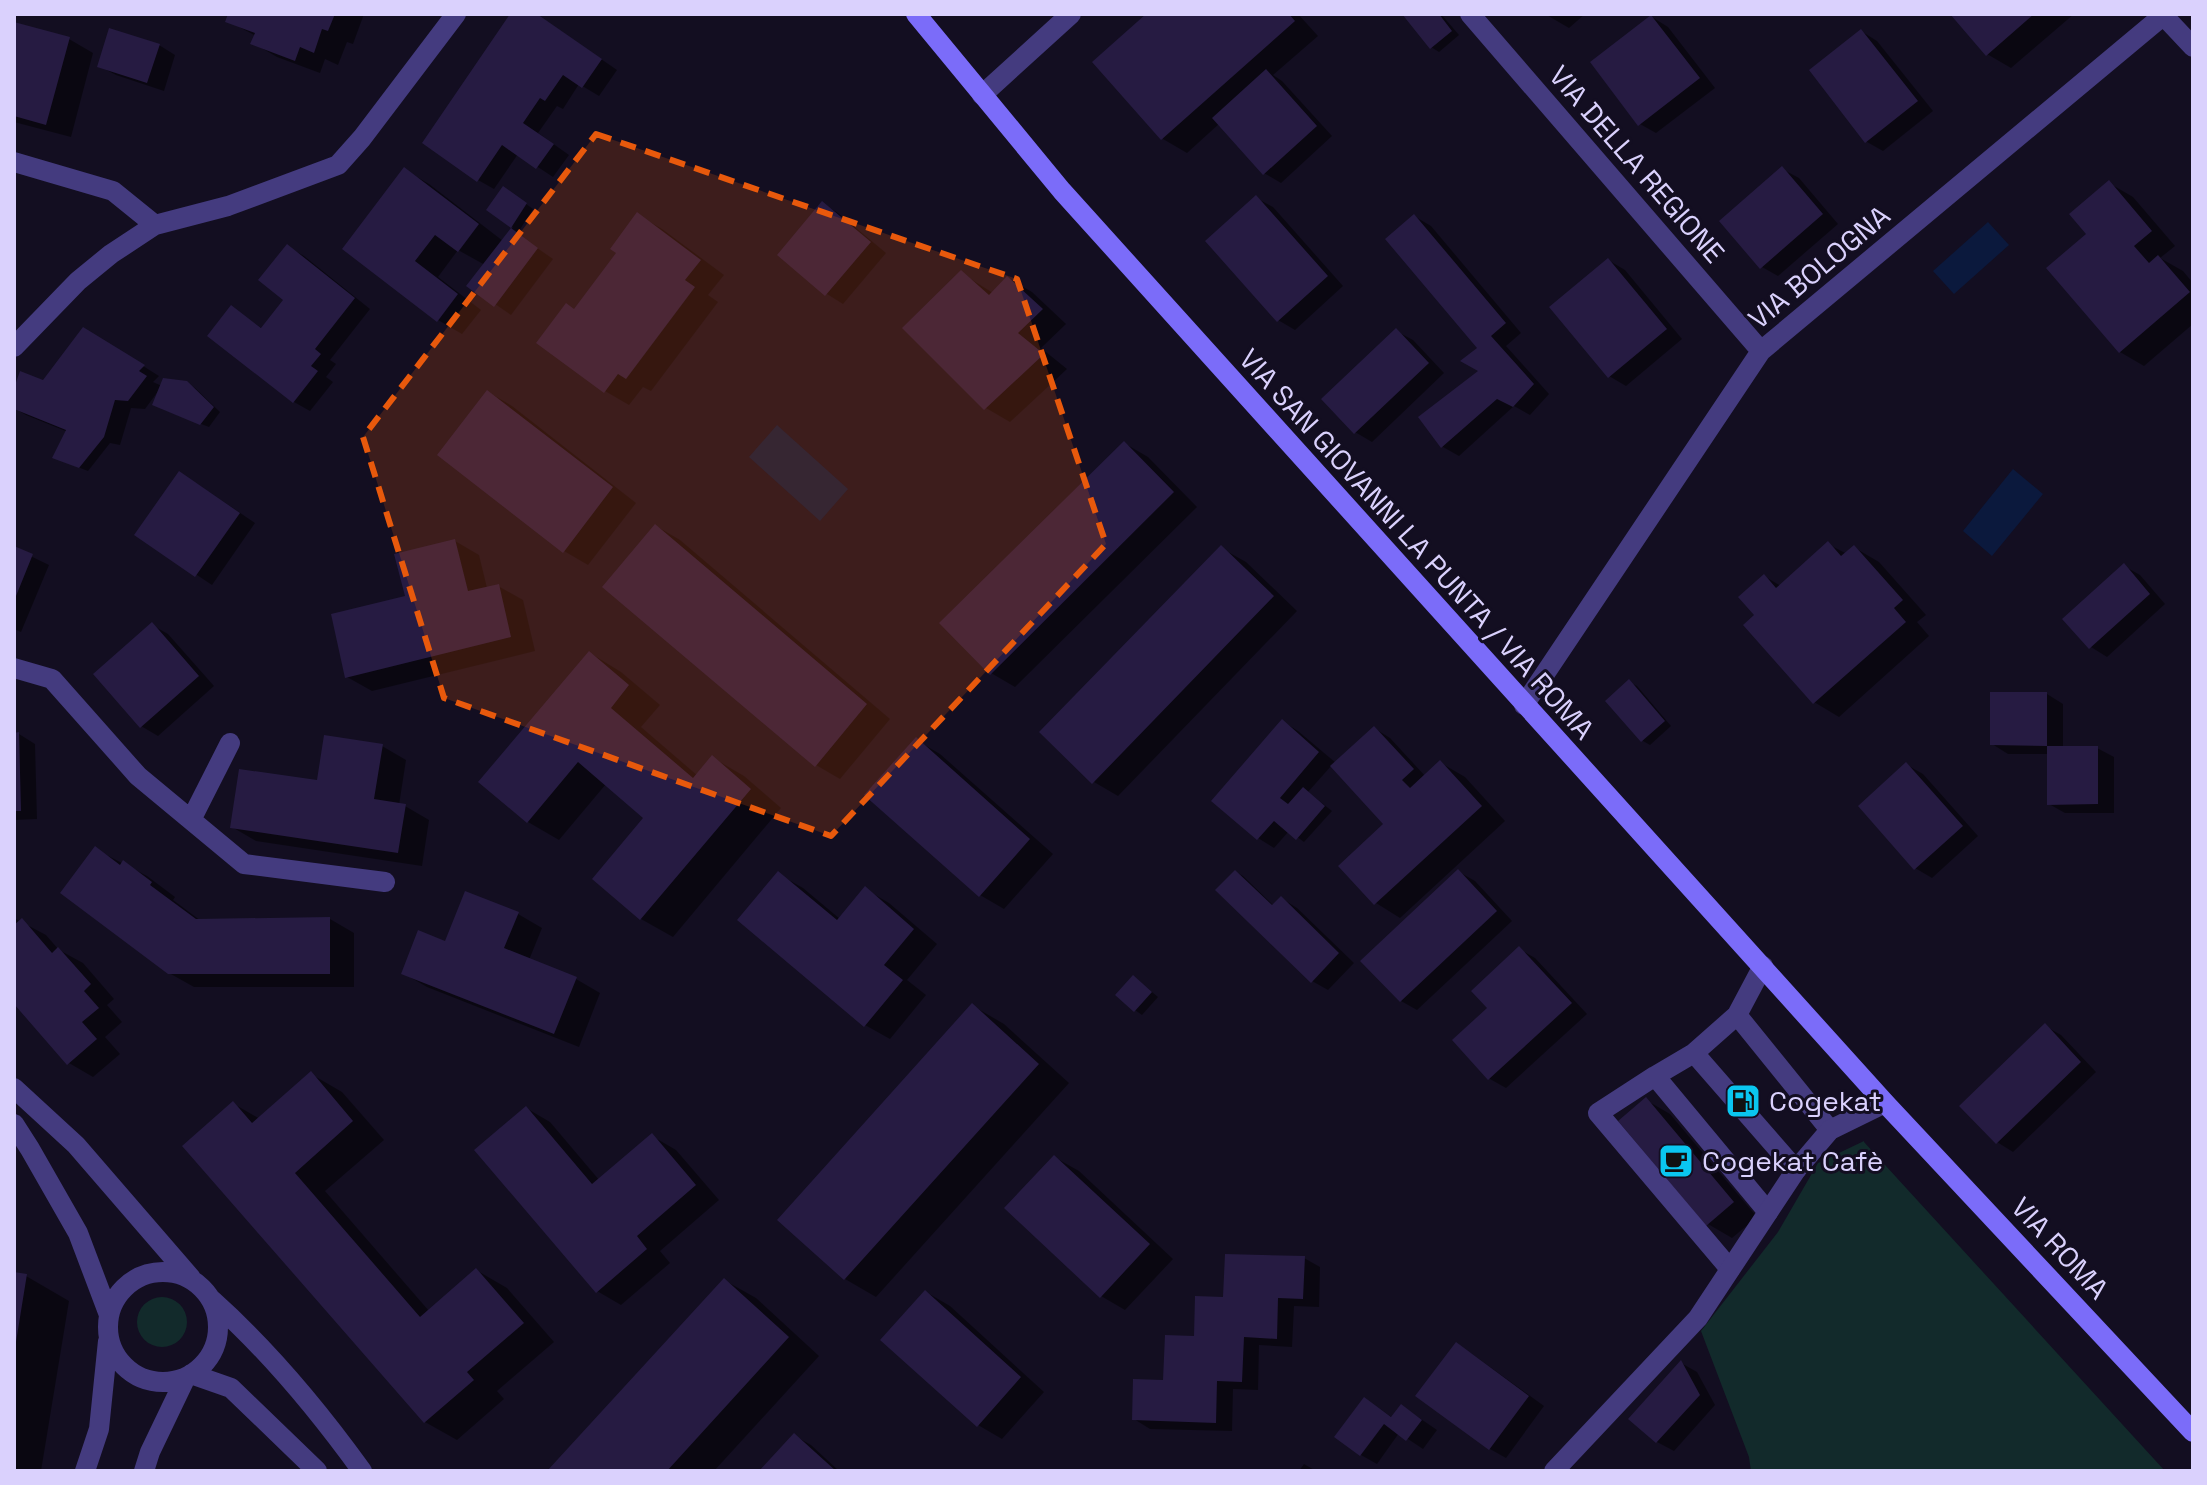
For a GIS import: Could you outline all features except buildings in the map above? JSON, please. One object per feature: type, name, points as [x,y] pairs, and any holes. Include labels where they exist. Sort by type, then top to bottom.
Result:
[{"type":"main road","name":"VIA SAN GIOVANNI LA PUNTA / VIA ROMA","points":[[916,14],[1072,203],[1885,1103]]},
{"type":"main road","name":"VIA ROMA","points":[[1885,1103],[2193,1432]]},
{"type":"street","points":[[14,347],[78,281],[111,254],[155,225],[228,206],[338,165],[456,14]]},
{"type":"street","points":[[982,95],[1071,14]]},
{"type":"street","name":"VIA DELLA REGIONE","points":[[1470,14],[1761,351]]},
{"type":"street","points":[[2163,14],[2193,47]]},
{"type":"street","name":"VIA BOLOGNA","points":[[1524,705],[1761,351],[2163,14]]},
{"type":"street","points":[[14,162],[113,191],[155,225]]},
{"type":"street","points":[[14,668],[52,679],[138,776],[244,864],[385,882]]},
{"type":"street","points":[[191,820],[230,743]]},
{"type":"street","points":[[1730,1269],[1598,1113],[1694,1053],[1737,1015],[1763,966]]},
{"type":"street","points":[[1737,1015],[1830,1130]]},
{"type":"street","points":[[1694,1053],[1796,1170]]},
{"type":"street","points":[[1655,1076],[1768,1212]]},
{"type":"street","points":[[14,1088],[76,1145],[193,1281],[236,1322],[330,1426],[362,1471]]},
{"type":"street","points":[[1554,1471],[1698,1318],[1796,1170],[1830,1130],[1885,1103]]},
{"type":"street","points":[[14,1124],[78,1233],[109,1315]]},
{"type":"street","points":[[96,1471],[109,1315],[116,1299],[127,1285],[142,1276],[159,1272],[178,1274],[193,1281]]},
{"type":"street","points":[[108,1337],[114,1353],[137,1376],[170,1381],[188,1375],[205,1362],[214,1348],[218,1330],[216,1313],[209,1297]]},
{"type":"street","points":[[144,1471],[155,1441],[188,1375]]},
{"type":"street","points":[[188,1375],[231,1388],[317,1471]]},
{"type":"street","points":[[85,1471],[99,1429]]},
{"type":"highlighted area","points":[[596,134],[1017,279],[1106,544],[831,836],[444,698],[363,437]]},
{"type":"green space","points":[[1864,1141],[2165,1471],[1751,1471],[1749,1457],[1701,1331],[1778,1232],[1818,1163]]},
{"type":"green space","points":[[162,1297],[180,1304],[187,1322],[180,1340],[162,1347],[144,1340],[137,1322],[144,1304]]},
{"type":"water","points":[[1988,222],[2009,245],[1954,294],[1933,271]]},
{"type":"water","points":[[777,425],[848,489],[820,521],[749,457]]},
{"type":"water","points":[[2013,469],[2043,494],[1992,556],[1963,531]]},
{"type":"place","name":"Cogekat","points":[[1743,1101]]},
{"type":"place","name":"Cogekat Cafè","points":[[1676,1161]]}]
